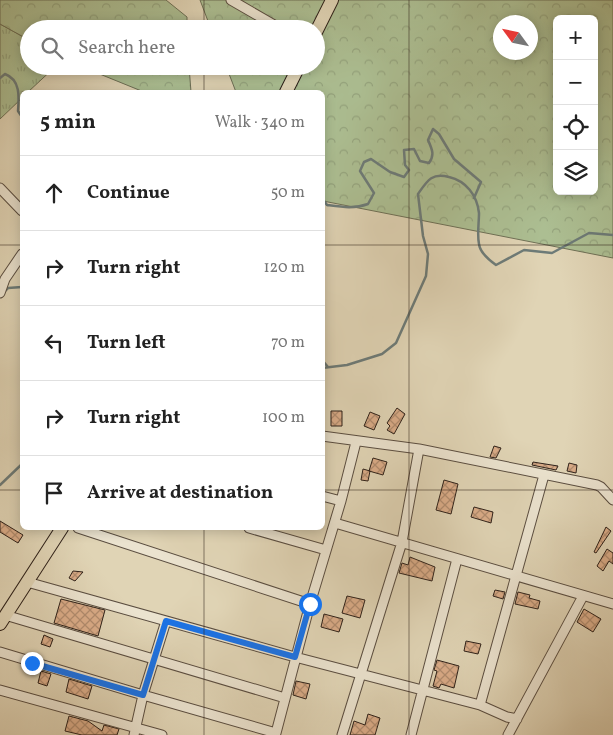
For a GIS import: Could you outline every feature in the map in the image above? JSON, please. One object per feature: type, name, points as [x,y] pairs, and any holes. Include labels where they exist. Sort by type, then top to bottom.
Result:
[{"type":"highway","points":[[322,20],[332,0]]},
{"type":"highway","points":[[287,90],[294,75]]},
{"type":"highway","points":[[1,621],[61,530]]},
{"type":"street","points":[[231,0],[265,20]]},
{"type":"street","points":[[0,188],[20,209]]},
{"type":"street","points":[[0,293],[20,257]]},
{"type":"street","points":[[325,437],[419,449],[597,484],[613,500]]},
{"type":"street","points":[[0,652],[275,734],[356,442]]},
{"type":"street","points":[[342,735],[402,542],[419,449]]},
{"type":"street","points":[[480,705],[544,475]]},
{"type":"street","points":[[325,497],[341,501]]},
{"type":"street","points":[[335,523],[613,604]]},
{"type":"street","points":[[84,530],[310,604]]},
{"type":"street","points":[[256,530],[326,550]]},
{"type":"street","points":[[411,735],[457,559]]},
{"type":"street","points":[[27,582],[295,657],[480,705],[516,719]]},
{"type":"street","points":[[508,735],[583,596]]},
{"type":"street","points":[[1,621],[153,660],[285,698]]},
{"type":"street","points":[[135,731],[143,695],[166,621]]},
{"type":"street","points":[[0,690],[135,731],[162,735]]},
{"type":"green space","points":[[0,0],[166,0],[187,17],[187,20],[20,20],[20,35],[0,24]]},
{"type":"green space","points":[[200,0],[613,0],[613,258],[325,201],[325,90],[235,90],[229,75],[325,75],[325,20],[208,20]]},
{"type":"green space","points":[[0,24],[20,35],[20,75],[46,75],[30,90],[20,90],[20,100],[0,119]]},
{"type":"green space","points":[[102,75],[190,75],[191,90],[139,90]]},
{"type":"building","points":[[397,408],[405,414],[394,434],[387,430],[390,426],[387,423]]},
{"type":"building","points":[[331,411],[342,411],[342,426],[331,426]]},
{"type":"building","points":[[370,412],[380,416],[374,430],[364,426]]},
{"type":"building","points":[[494,446],[501,448],[496,458],[490,457]]},
{"type":"building","points":[[373,458],[387,462],[383,475],[369,471]]},
{"type":"building","points":[[533,462],[558,466],[556,470],[532,465]]},
{"type":"building","points":[[569,463],[577,465],[576,473],[567,471]]},
{"type":"building","points":[[363,469],[370,471],[368,481],[361,480]]},
{"type":"building","points":[[444,480],[458,484],[451,514],[436,510]]},
{"type":"building","points":[[474,507],[493,512],[491,523],[471,517]]},
{"type":"building","points":[[0,521],[23,535],[18,543],[0,532]]},
{"type":"building","points":[[606,527],[611,531],[596,553],[594,552]]},
{"type":"building","points":[[607,549],[613,553],[613,564],[609,561],[603,571],[597,566]]},
{"type":"building","points":[[410,557],[435,567],[432,581],[399,573],[402,563],[408,565]]},
{"type":"building","points":[[73,571],[83,572],[75,581],[69,578]]},
{"type":"building","points":[[495,590],[505,592],[503,599],[493,596]]},
{"type":"building","points":[[518,592],[530,595],[529,598],[540,601],[538,609],[515,604]]},
{"type":"building","points":[[347,596],[365,600],[360,618],[342,613]]},
{"type":"building","points":[[61,599],[105,610],[98,636],[54,623]]},
{"type":"building","points":[[584,609],[601,619],[593,632],[577,622]]},
{"type":"building","points":[[324,614],[343,619],[339,632],[321,627]]},
{"type":"building","points":[[44,635],[53,639],[50,647],[41,644]]},
{"type":"building","points":[[466,641],[481,644],[478,654],[464,651]]},
{"type":"building","points":[[437,660],[459,666],[454,688],[441,684],[439,688],[433,686],[437,671],[434,670]]},
{"type":"building","points":[[41,671],[51,674],[47,686],[38,683]]},
{"type":"building","points":[[69,679],[92,686],[88,699],[66,692]]},
{"type":"building","points":[[296,681],[310,684],[306,699],[293,695]]},
{"type":"building","points":[[368,714],[380,718],[375,735],[350,735],[354,721],[365,725]]},
{"type":"building","points":[[69,716],[88,721],[102,731],[104,725],[119,729],[117,735],[82,735],[65,731]]},
{"type":"waterway","points":[[0,78],[5,74],[14,80],[18,90],[18,111],[20,114]]},
{"type":"waterway","points":[[325,202],[327,205],[343,207],[368,204],[374,193],[360,171],[364,162],[371,159],[390,172],[404,177],[409,170],[405,165],[404,150],[414,149],[420,161],[429,163],[432,152],[428,140],[433,129],[439,134],[454,159],[481,182],[474,198]]},
{"type":"waterway","points":[[325,368],[347,365],[382,354],[396,343],[426,276],[428,254],[423,236],[418,194],[427,182],[434,177],[443,176],[455,179],[470,190],[478,206],[478,237],[481,250],[496,265],[524,250],[552,253],[589,233],[613,235]]},
{"type":"waterway","points":[[5,291],[8,288],[20,287]]},
{"type":"waterway","points":[[325,364],[328,367]]},
{"type":"waterway","points":[[0,485],[20,466]]},
{"type":"route","points":[[32,663],[143,695],[166,621],[295,657],[310,604]]}]
